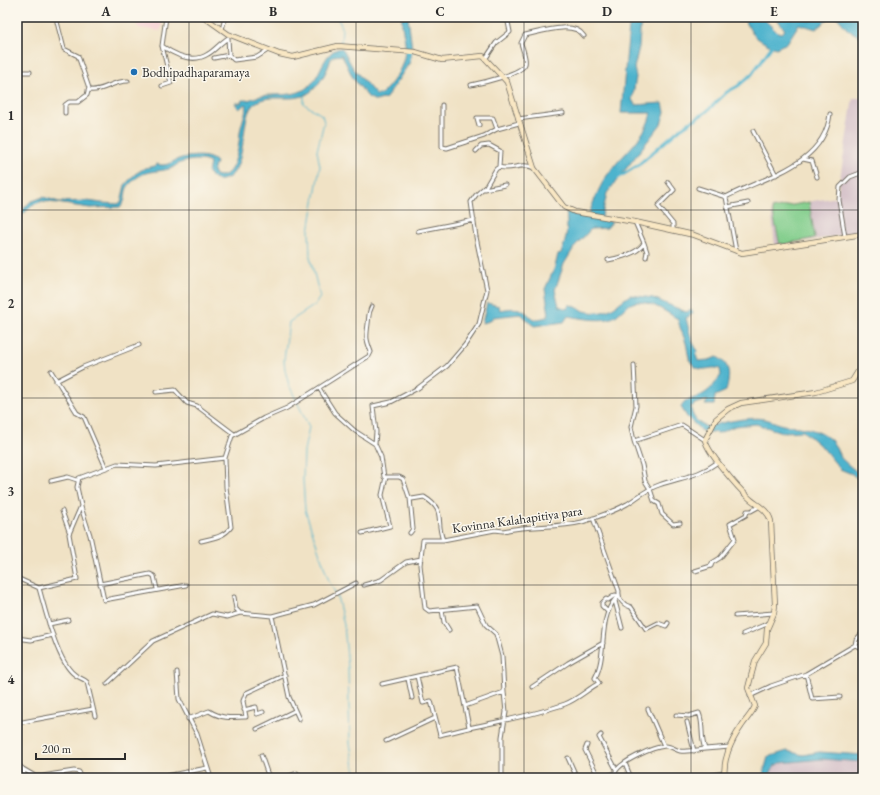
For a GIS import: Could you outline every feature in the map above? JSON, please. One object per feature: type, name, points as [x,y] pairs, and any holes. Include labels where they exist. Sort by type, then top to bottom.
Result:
[{"type":"main road","points":[[206,18],[228,36],[293,57],[338,46],[415,52],[442,60],[478,55],[486,58],[507,82],[534,168],[564,207],[575,212],[635,222],[694,235],[742,253],[863,234]]},
{"type":"main road","points":[[724,776],[730,747],[736,734],[754,710],[755,706],[748,688],[755,661],[766,643],[769,623],[774,612],[771,521],[766,511],[747,496],[718,462],[705,440],[716,419],[728,409],[741,403],[816,392],[852,381],[862,365],[863,343]]},
{"type":"street","points":[[60,17],[57,22],[64,49],[78,56],[89,88],[87,96],[78,102],[69,102],[65,105],[65,113]]},
{"type":"street","points":[[162,86],[171,83],[162,46],[166,17]]},
{"type":"street","points":[[222,30],[225,17]]},
{"type":"street","points":[[486,58],[496,43],[510,32],[507,17]]},
{"type":"street","points":[[471,85],[504,78],[525,65],[521,43],[525,35],[565,28],[575,29],[581,32],[584,36]]},
{"type":"street","points":[[162,46],[172,53],[195,59],[208,55],[228,36]]},
{"type":"street","points":[[228,36],[229,55],[234,60],[257,57],[268,50]]},
{"type":"street","points":[[214,58],[229,55]]},
{"type":"street","points":[[17,72],[30,72]]},
{"type":"street","points":[[88,90],[98,91],[111,84],[128,81]]},
{"type":"street","points":[[442,105],[442,147],[447,148],[484,136],[497,129],[519,121],[563,113]]},
{"type":"street","points":[[698,188],[726,197],[776,175],[803,158],[820,141],[829,121],[830,114]]},
{"type":"street","points":[[479,125],[477,118],[493,118],[497,129]]},
{"type":"street","points":[[753,131],[776,175]]},
{"type":"street","points":[[476,151],[481,146],[489,145],[500,151],[500,167]]},
{"type":"street","points":[[803,158],[812,161],[817,177]]},
{"type":"street","points":[[500,167],[505,169],[529,165],[534,168]]},
{"type":"street","points":[[374,444],[376,432],[373,406],[391,402],[418,388],[447,366],[465,345],[478,324],[487,290],[476,237],[472,202],[496,169],[500,167]]},
{"type":"street","points":[[845,237],[839,200],[840,187],[850,177],[863,172]]},
{"type":"street","points":[[668,182],[674,190],[658,206],[674,224],[672,230]]},
{"type":"street","points":[[482,189],[505,185]]},
{"type":"street","points":[[726,197],[736,251]]},
{"type":"street","points":[[727,207],[748,203]]},
{"type":"street","points":[[418,231],[474,220]]},
{"type":"street","points":[[635,222],[647,252],[646,257]]},
{"type":"street","points":[[608,260],[632,252],[644,243]]},
{"type":"street","points":[[201,541],[221,536],[231,527],[226,487],[225,458],[234,434],[297,402],[369,356],[371,352],[365,332],[368,324],[368,313],[372,306]]},
{"type":"street","points":[[56,381],[83,367],[139,345]]},
{"type":"street","points":[[634,365],[636,406],[631,426],[642,465],[644,482],[650,489],[654,501],[659,504],[662,514],[673,524],[680,523]]},
{"type":"street","points":[[51,371],[76,413],[84,417],[106,468]]},
{"type":"street","points":[[319,388],[335,413],[355,431],[374,444],[381,457],[384,477],[386,477],[382,495],[390,526],[362,533]]},
{"type":"street","points":[[156,392],[175,390],[187,404],[197,406],[234,434]]},
{"type":"street","points":[[634,441],[682,425],[705,440]]},
{"type":"street","points":[[51,481],[68,477],[77,480],[106,468],[122,464],[156,466],[225,458]]},
{"type":"street","name":"Kovinna Kalahapitiya para","points":[[410,498],[424,497],[435,505],[439,511],[443,540],[480,532],[573,523],[593,518],[627,504],[660,484],[687,478],[710,468],[718,462]]},
{"type":"street","points":[[386,477],[399,477],[403,479],[410,498],[413,529],[410,533]]},
{"type":"street","points":[[77,480],[81,506],[90,535],[104,600],[186,585]]},
{"type":"street","points":[[70,531],[81,506]]},
{"type":"street","points":[[695,570],[711,566],[712,563],[720,558],[735,539],[730,524],[746,515],[748,511],[760,506]]},
{"type":"street","points":[[17,578],[39,588],[77,579],[70,542],[70,531],[62,511]]},
{"type":"street","points":[[593,518],[619,591],[616,606],[622,628]]},
{"type":"street","points":[[443,540],[423,540],[421,577],[425,608],[429,611],[477,606],[486,625],[496,634],[500,645],[503,663],[506,712],[502,737],[502,778]]},
{"type":"street","points":[[364,585],[381,580],[406,562],[421,559]]},
{"type":"street","points":[[100,584],[150,574],[154,576],[157,589]]},
{"type":"street","points":[[107,684],[153,641],[212,614],[227,617],[240,613],[272,616],[314,605],[356,583]]},
{"type":"street","points":[[39,588],[58,649],[74,675],[87,682],[96,716]]},
{"type":"street","points":[[607,617],[607,610],[602,606],[602,603],[615,595],[627,606],[631,607],[646,629],[658,624],[666,626],[668,623]]},
{"type":"street","points":[[234,597],[236,609],[240,613]]},
{"type":"street","points":[[417,676],[423,703],[431,702],[440,735],[505,719],[540,713],[564,704],[593,688],[599,683],[595,678],[600,669],[603,630],[610,605],[617,597]]},
{"type":"street","points":[[442,610],[444,622],[449,630]]},
{"type":"street","points":[[735,616],[774,612]]},
{"type":"street","points":[[272,616],[289,697],[294,711],[299,719]]},
{"type":"street","points":[[49,624],[68,620]]},
{"type":"street","points":[[743,634],[769,623]]},
{"type":"street","points":[[17,626],[18,638],[31,640],[53,635]]},
{"type":"street","points":[[750,696],[771,686],[806,674],[855,645],[856,640],[863,632]]},
{"type":"street","points":[[532,687],[568,663],[603,643]]},
{"type":"street","points":[[855,645],[863,649]]},
{"type":"street","points":[[382,684],[457,667],[469,727]]},
{"type":"street","points":[[177,672],[179,699],[202,749],[211,778]]},
{"type":"street","points":[[806,674],[812,699],[840,697]]},
{"type":"street","points":[[188,719],[209,711],[226,718],[246,717],[244,710],[244,696],[246,693],[285,675]]},
{"type":"street","points":[[408,679],[412,698]]},
{"type":"street","points":[[465,706],[504,692]]},
{"type":"street","points":[[244,710],[256,707],[257,714],[263,712]]},
{"type":"street","points":[[648,708],[664,746]]},
{"type":"street","points":[[17,723],[94,709]]},
{"type":"street","points":[[257,729],[294,711]]},
{"type":"street","points":[[676,715],[689,716],[699,713],[702,719],[703,744],[705,749]]},
{"type":"street","points":[[386,741],[435,718]]},
{"type":"street","points":[[687,722],[694,751]]},
{"type":"street","points":[[601,735],[599,737],[616,769]]},
{"type":"street","points":[[587,745],[585,750],[599,778]]},
{"type":"street","points":[[602,778],[615,773],[616,769],[635,755],[642,755],[664,746],[680,751],[730,747]]},
{"type":"street","points":[[261,755],[269,778]]},
{"type":"street","points":[[568,758],[577,778]]},
{"type":"street","points":[[625,763],[631,778]]},
{"type":"street","points":[[17,764],[23,770],[35,776],[74,771],[80,772],[81,777],[115,778]]},
{"type":"street","points":[[156,778],[207,768]]},
{"type":"street","points":[[23,770],[25,778]]},
{"type":"street","points":[[284,778],[297,773],[298,778]]},
{"type":"street","points":[[698,778],[724,776]]},
{"type":"shaded area","points":[[137,17],[159,17],[162,26],[160,31],[139,28],[137,26]]},
{"type":"shaded area","points":[[853,98],[863,98],[863,232],[775,246],[771,208],[837,197]]},
{"type":"shaded area","points":[[794,758],[863,760],[863,778],[768,778],[774,766]]},
{"type":"green space","points":[[809,202],[815,238],[780,245],[772,209]]},
{"type":"water","points":[[402,17],[408,17],[412,49],[410,62],[386,98],[376,101],[368,97],[353,78],[342,55],[333,56],[322,79],[309,93],[291,98],[268,98],[255,103],[250,109],[247,117],[238,164],[233,173],[226,179],[216,180],[208,173],[210,163],[207,161],[187,161],[179,163],[166,170],[145,173],[135,179],[127,187],[124,202],[120,207],[90,208],[43,201],[34,204],[23,214],[17,216],[17,212],[21,212],[30,202],[43,197],[59,202],[88,201],[118,204],[121,202],[125,185],[135,174],[145,168],[155,166],[157,164],[164,165],[182,158],[195,156],[213,159],[216,162],[213,171],[215,175],[222,176],[227,174],[235,162],[247,106],[245,104],[239,109],[235,103],[241,103],[242,100],[248,100],[259,96],[293,94],[304,90],[317,76],[331,53],[342,48],[353,68],[376,95],[380,95],[391,84],[402,65],[405,42]]},
{"type":"water","points":[[630,17],[641,17],[639,47],[634,68],[636,77],[632,100],[636,105],[663,103],[665,112],[661,124],[607,193],[601,220],[612,222],[607,228],[591,229],[575,246],[564,264],[555,290],[559,306],[567,309],[569,305],[571,305],[584,311],[604,312],[614,307],[630,295],[653,298],[686,312],[691,310],[694,313],[686,318],[692,340],[698,351],[696,355],[698,361],[709,360],[717,357],[725,363],[729,376],[726,391],[715,396],[714,405],[705,405],[708,400],[695,404],[691,407],[692,414],[698,422],[707,427],[735,420],[759,418],[816,431],[831,440],[842,459],[863,477],[863,483],[852,474],[840,469],[823,448],[803,431],[782,432],[756,424],[735,426],[719,433],[702,431],[687,417],[681,407],[685,401],[697,397],[710,389],[721,375],[720,369],[701,369],[693,365],[690,361],[678,319],[654,306],[644,302],[634,303],[627,306],[612,318],[602,320],[568,316],[564,322],[534,326],[521,314],[493,317],[490,321],[482,323],[487,303],[499,306],[500,310],[515,308],[522,310],[534,320],[547,317],[549,314],[545,289],[555,267],[558,254],[561,253],[565,243],[567,228],[566,211],[582,217],[588,217],[607,175],[640,137],[645,129],[651,113],[621,113]]},
{"type":"water","points":[[741,17],[762,17],[777,32],[781,33],[785,30],[778,20],[780,17],[804,17],[809,21],[818,17],[837,17],[829,18],[816,29],[799,24],[787,43],[776,48],[754,36],[746,22]]},
{"type":"water","points":[[837,17],[863,17],[863,38],[848,30]]},
{"type":"water","points":[[787,751],[803,755],[819,752],[863,755],[863,762],[822,759],[780,763],[774,766],[768,778],[762,778],[768,757]]},
{"type":"waterway","points":[[337,17],[342,27],[341,45]]},
{"type":"waterway","points":[[616,179],[637,166],[680,129],[706,112],[727,92],[738,86],[752,74],[774,43]]},
{"type":"waterway","points":[[304,96],[304,104],[322,115],[324,122],[317,151],[320,166],[309,231],[310,257],[320,297],[315,305],[289,322],[284,360],[289,385],[309,427],[304,451],[303,480],[305,510],[329,581],[337,596],[344,625],[348,668],[350,743],[356,778]]},
{"type":"place","name":"Bodhipadhaparamaya","points":[[134,72]]}]
